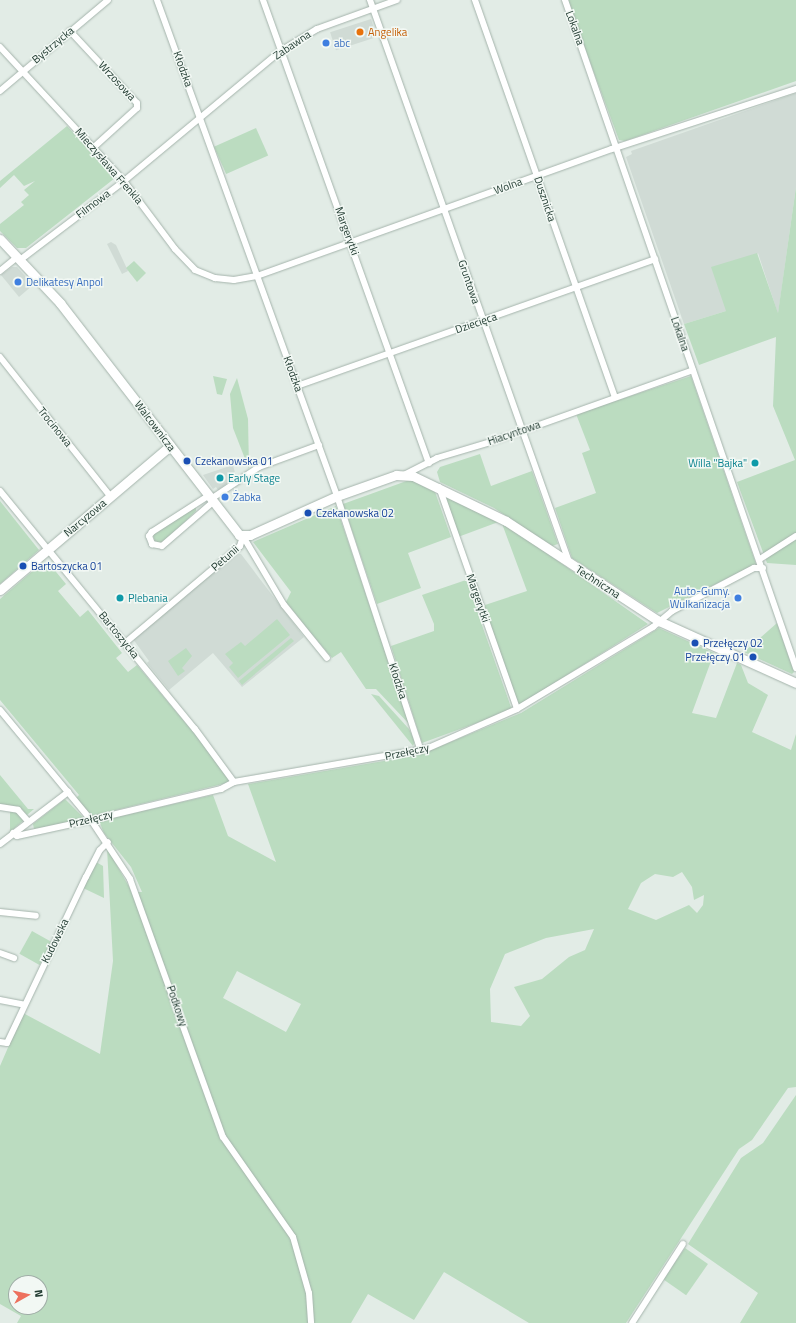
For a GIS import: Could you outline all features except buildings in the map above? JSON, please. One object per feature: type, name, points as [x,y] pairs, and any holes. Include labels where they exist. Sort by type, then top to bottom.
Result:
[{"type":"street","name":"Bystrzycka","points":[[0,91],[23,70],[108,0]]},
{"type":"street","name":"Kłodzka","points":[[158,0],[337,496],[421,751]]},
{"type":"street","name":"Margerytki","points":[[264,0],[429,462]]},
{"type":"street","name":"Gruntowa","points":[[370,0],[570,563]]},
{"type":"street","name":"Zabawna","points":[[200,115],[282,50],[317,29],[397,0]]},
{"type":"street","name":"Dusznicka","points":[[475,0],[616,398]]},
{"type":"street","name":"Lokalna","points":[[565,0],[760,559],[796,668]]},
{"type":"street","name":"Wrzosowa","points":[[70,31],[137,103],[137,108],[94,147]]},
{"type":"street","name":"Mieczysława Frenkla","points":[[0,46],[124,180],[184,258],[200,273],[220,278]]},
{"type":"street","name":"Wolna","points":[[220,278],[240,280],[258,276],[617,147],[796,88]]},
{"type":"street","name":"Filmowa","points":[[0,271],[124,180],[200,115]]},
{"type":"street","name":"Walcownicza","points":[[0,239],[60,302],[236,533],[243,536],[284,605],[327,658]]},
{"type":"street","name":"Dziecięca","points":[[297,386],[655,259]]},
{"type":"street","name":"Trocinowa","points":[[0,357],[111,497]]},
{"type":"street","name":"Hiacyntowa","points":[[337,496],[404,474],[429,462],[523,431],[693,370]]},
{"type":"street","points":[[211,499],[162,546],[152,544],[149,536],[152,532],[211,499],[259,467],[319,445]]},
{"type":"street","name":"Narcyzowa","points":[[0,590],[170,446]]},
{"type":"street","name":"Techniczna","points":[[404,474],[438,487],[506,521],[660,621],[796,683]]},
{"type":"street","name":"Margerytki","points":[[438,487],[518,709]]},
{"type":"street","name":"Bartoszycka","points":[[0,491],[195,728],[234,782]]},
{"type":"street","name":"Petunii","points":[[125,643],[240,546],[243,536],[337,496]]},
{"type":"street","points":[[760,559],[796,536]]},
{"type":"street","name":"Przełęczy","points":[[13,833],[17,836],[91,820],[221,789],[234,782],[421,751],[518,709],[660,621],[672,611],[754,568],[763,568]]},
{"type":"street","name":"Podkowy","points":[[0,710],[108,842],[139,899],[223,1138],[292,1237],[308,1286],[311,1323]]},
{"type":"street","points":[[0,844],[28,821],[68,792]]},
{"type":"street","points":[[0,807],[18,810],[28,821]]},
{"type":"street","name":"Kudowska","points":[[3,1043],[25,1005],[100,850],[108,842]]},
{"type":"street","points":[[0,912],[36,916]]},
{"type":"street","points":[[0,953],[14,958]]},
{"type":"street","points":[[0,1000],[25,1005]]},
{"type":"street","points":[[632,1323],[683,1244]]},
{"type":"shaded area","points":[[371,19],[377,37],[336,50],[330,32]]},
{"type":"shaded area","points":[[796,93],[796,187],[778,314],[758,253],[726,311],[684,324],[626,157],[632,154],[631,151]]},
{"type":"shaded area","points":[[111,242],[116,245],[128,271],[122,274],[107,244]]},
{"type":"shaded area","points":[[12,267],[17,267],[33,285],[19,297],[1,275]]},
{"type":"shaded area","points":[[233,465],[236,477],[218,490],[216,487],[213,489],[203,475]]},
{"type":"shaded area","points":[[235,554],[241,554],[304,637],[242,687],[213,653],[169,690],[147,663],[149,661],[133,639]]},
{"type":"green space","points":[[567,0],[796,0],[796,81],[625,141],[619,140]]},
{"type":"green space","points":[[67,126],[115,178],[26,248],[17,248],[0,231],[0,224],[24,205],[21,202],[29,195],[24,190],[35,181],[24,186],[14,175],[0,188],[0,181]]},
{"type":"green space","points":[[256,128],[268,155],[226,174],[214,147]]},
{"type":"green space","points":[[796,187],[796,565],[767,563],[737,482],[795,460],[773,406],[776,337],[699,365],[684,324],[726,311],[711,267],[757,253],[778,313]]},
{"type":"green space","points":[[134,261],[146,273],[137,282],[126,268]]},
{"type":"green space","points":[[213,376],[227,379],[222,395],[217,394]]},
{"type":"green space","points":[[691,376],[756,564],[657,613],[572,558],[555,508],[596,493],[582,453],[590,450],[576,414]]},
{"type":"green space","points":[[237,378],[248,419],[249,469],[233,428],[230,394]]},
{"type":"green space","points":[[480,454],[491,486],[532,471],[558,544],[552,546],[494,508],[440,482],[437,472],[440,467]]},
{"type":"green space","points":[[412,479],[434,489],[451,537],[408,553],[421,588],[377,604],[343,504]]},
{"type":"green space","points":[[444,494],[501,521],[458,537]]},
{"type":"green space","points":[[0,501],[39,550],[0,584]]},
{"type":"green space","points":[[336,506],[410,725],[376,689],[366,689],[341,652],[332,658],[286,602],[291,592],[253,542]]},
{"type":"green space","points":[[196,507],[196,511],[163,543],[155,543],[153,534]]},
{"type":"green space","points":[[501,521],[648,624],[518,706],[482,606],[527,591]]},
{"type":"green space","points":[[43,562],[52,567],[66,584],[58,591],[80,617],[88,610],[122,653],[116,658],[128,672],[137,665],[204,745],[231,782],[91,816],[76,798],[79,795],[0,700],[0,599]]},
{"type":"green space","points":[[466,580],[512,710],[422,743],[391,646],[434,631],[434,624],[422,595]]},
{"type":"green space","points":[[277,619],[290,635],[238,678],[229,667],[233,663],[225,654],[241,642],[245,646]]},
{"type":"green space","points":[[777,623],[794,672],[792,674],[744,652]]},
{"type":"green space","points":[[659,628],[714,653],[692,713],[716,718],[737,663],[741,665],[748,683],[768,695],[752,732],[791,750],[796,734],[796,1087],[788,1088],[752,1140],[739,1149],[626,1323],[529,1323],[444,1272],[414,1320],[368,1294],[351,1323],[17,1323],[21,1316],[19,1315],[48,1315],[48,1275],[8,1275],[8,1309],[0,1304],[0,1066],[23,1013],[100,1054],[113,961],[107,848],[132,892],[142,892],[131,867],[104,833],[99,821],[213,795],[228,836],[276,862],[248,784],[419,755],[521,713]],"holes":[[[682,872],[692,887],[694,900],[704,895],[703,905],[697,913],[689,905],[656,920],[628,909],[641,883],[655,874],[673,877]],[[594,929],[585,950],[569,957],[542,979],[514,987],[530,1016],[521,1026],[491,1022],[490,989],[505,954],[546,938]],[[237,971],[301,1004],[286,1032],[223,998]]]},
{"type":"green space","points":[[291,638],[294,641],[242,685],[239,681]]},
{"type":"green space","points":[[186,648],[192,656],[182,668],[185,671],[178,676],[168,661]]},
{"type":"green space","points":[[371,694],[379,696],[409,729],[415,741],[413,746]]},
{"type":"green space","points":[[0,775],[28,809],[34,809],[27,815],[20,807],[0,805]]},
{"type":"green space","points":[[65,799],[85,819],[34,829],[33,824]]},
{"type":"green space","points":[[10,811],[17,812],[24,820],[10,832]]},
{"type":"green space","points":[[96,862],[103,866],[104,898],[83,888]]},
{"type":"green space","points":[[32,931],[52,942],[40,965],[19,954]]},
{"type":"green space","points":[[796,1095],[796,1323],[740,1323],[758,1293],[688,1244],[741,1158],[763,1143]]},
{"type":"green space","points":[[685,1248],[708,1264],[686,1295],[663,1279]]},
{"type":"place","name":"Angelika","points":[[360,32]]},
{"type":"place","name":"abc","points":[[326,43]]},
{"type":"place","name":"Delikatesy Anpol","points":[[18,282]]},
{"type":"place","name":"Czekanowska 01","points":[[187,461]]},
{"type":"place","name":"Willa \"Bajka\"","points":[[755,463]]},
{"type":"place","name":"Early Stage","points":[[220,478]]},
{"type":"place","name":"Żabka","points":[[225,497]]},
{"type":"place","name":"Czekanowska 02","points":[[308,513]]},
{"type":"place","name":"Bartoszycka 01","points":[[23,566]]},
{"type":"place","name":"Plebania","points":[[120,598]]},
{"type":"place","name":"Auto-Gumy. Wulkanizacja","points":[[738,598]]},
{"type":"place","name":"Przełęczy 02","points":[[695,643]]},
{"type":"place","name":"Przełęczy 01","points":[[753,657]]}]
